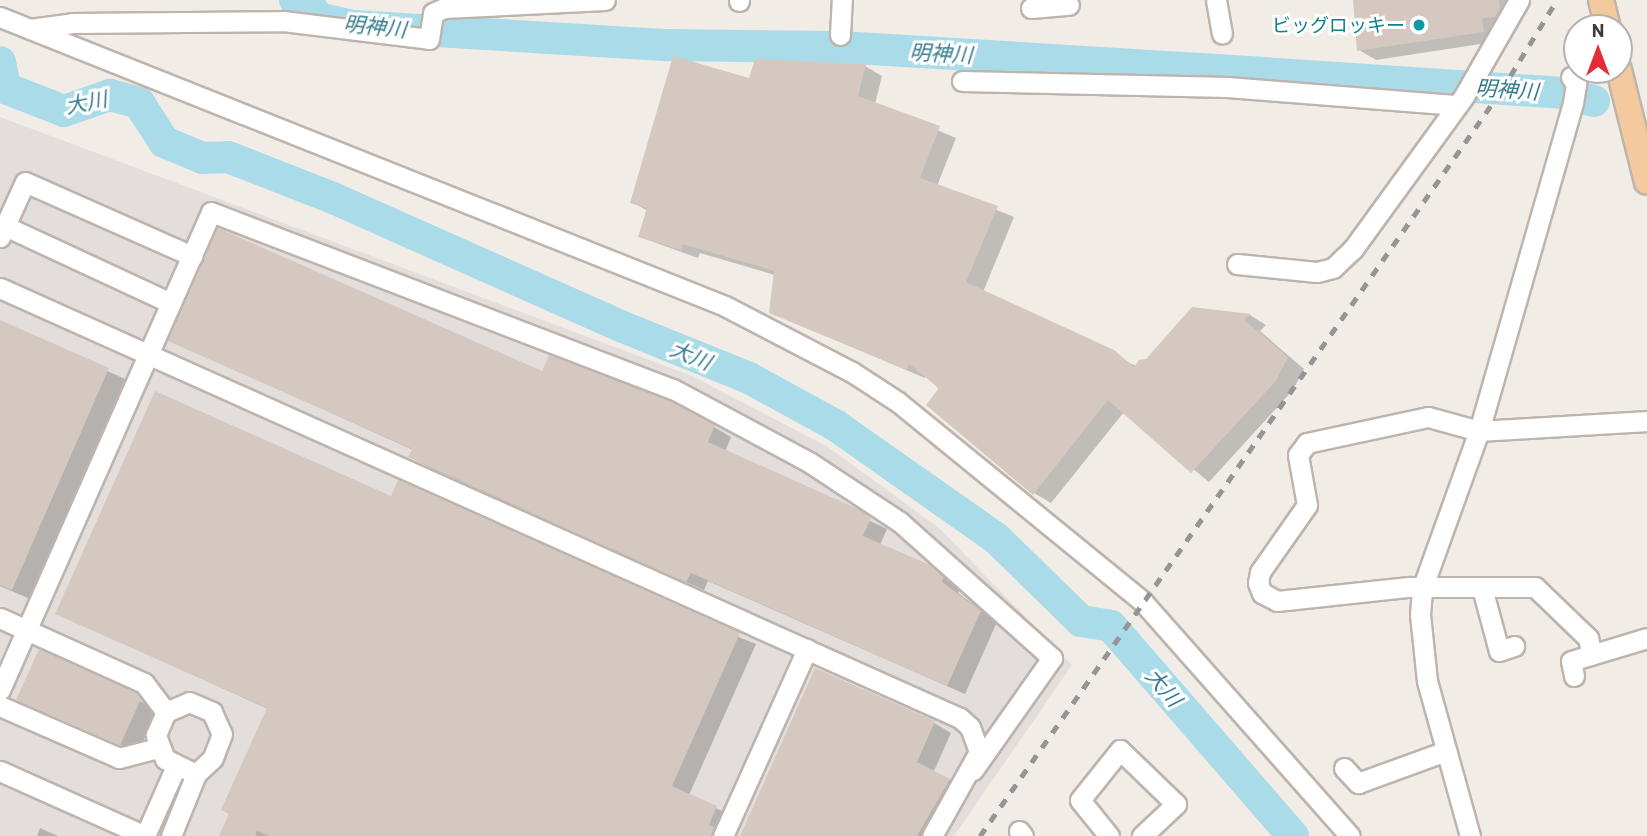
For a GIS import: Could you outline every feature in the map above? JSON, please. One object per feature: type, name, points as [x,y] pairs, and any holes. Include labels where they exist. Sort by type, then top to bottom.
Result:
[{"type":"main road","points":[[1622,84],[1647,182]]},
{"type":"street","points":[[30,29],[73,23],[283,21],[380,36],[429,39],[431,16],[444,8],[606,0]]},
{"type":"street","points":[[840,35],[842,0]]},
{"type":"street","points":[[1216,0],[1223,33]]},
{"type":"street","points":[[1237,264],[1317,272],[1334,268],[1353,249],[1487,61],[1519,0]]},
{"type":"street","points":[[1031,8],[1061,4]]},
{"type":"street","points":[[0,17],[725,306],[852,372],[898,402],[1143,602],[1350,836]]},
{"type":"street","points":[[962,81],[1227,87],[1460,100]]},
{"type":"street","points":[[1470,836],[1420,644],[1422,589],[1479,431],[1573,103],[1576,84]]},
{"type":"street","points":[[172,303],[2,231],[25,182],[192,256]]},
{"type":"street","points":[[0,691],[25,629],[211,212],[673,389],[809,462],[877,507],[975,586],[1052,658],[973,770],[932,836]]},
{"type":"street","points":[[0,289],[960,718],[976,740],[979,752],[973,770]]},
{"type":"street","points":[[1592,655],[1588,638],[1535,587],[1422,589],[1277,601],[1262,593],[1258,583],[1260,572],[1307,505],[1298,455],[1307,443],[1428,417],[1479,431],[1647,421]]},
{"type":"street","points":[[1482,588],[1499,651],[1514,646]]},
{"type":"street","points":[[0,618],[145,683],[166,712]]},
{"type":"street","points":[[1574,676],[1571,661],[1647,638]]},
{"type":"street","points":[[723,836],[807,649]]},
{"type":"street","points":[[171,836],[196,774],[220,747],[219,722],[201,705],[177,705],[166,712],[156,735],[158,748],[176,766],[196,774]]},
{"type":"street","points":[[0,706],[119,758],[158,748]]},
{"type":"street","points":[[1110,836],[1080,800],[1120,750],[1176,804],[1142,836]]},
{"type":"street","points":[[1344,768],[1358,783],[1446,751]]},
{"type":"street","points":[[0,771],[145,836],[176,766]]},
{"type":"shaded area","points":[[0,117],[692,376],[828,447],[939,528],[1072,665],[954,836],[0,836]]},
{"type":"building","name":"ビッグロッキー","points":[[1353,0],[1499,0],[1500,8],[1495,17],[1482,18],[1484,32],[1357,51]]},
{"type":"building","points":[[673,56],[749,78],[755,59],[866,64],[858,96],[940,126],[920,178],[998,206],[966,282],[1114,350],[1134,367],[1139,360],[1146,359],[1192,307],[1251,314],[1244,320],[1288,357],[1276,381],[1191,473],[1108,400],[1033,495],[926,405],[939,388],[909,364],[907,370],[769,313],[774,271],[683,244],[681,250],[638,237],[647,208],[630,203]]},
{"type":"building","points":[[218,228],[542,371],[549,355],[668,400],[715,425],[708,442],[858,509],[871,518],[863,536],[930,565],[944,577],[942,582],[981,611],[947,686],[691,573],[686,582],[408,457],[412,449],[168,341]]},
{"type":"building","points":[[0,320],[109,368],[12,590],[0,585]]},
{"type":"building","points":[[155,391],[391,496],[398,480],[740,633],[672,786],[717,806],[709,825],[714,827],[711,836],[269,836],[257,831],[255,836],[219,836],[229,814],[221,810],[267,708],[55,614]]},
{"type":"building","points":[[39,649],[136,693],[141,699],[120,745],[16,700]]},
{"type":"building","points":[[815,668],[935,721],[917,762],[950,779],[917,836],[740,836]]},
{"type":"waterway","name":"明神川","points":[[295,0],[308,4],[318,18],[354,26],[667,45],[840,47],[1562,93],[1594,101]]},
{"type":"waterway","name":"大川","points":[[0,62],[5,88],[64,111],[110,95],[139,103],[164,142],[203,158],[228,157],[333,198],[618,325],[749,378],[835,425],[997,539],[1081,621],[1111,626],[1293,836]]},
{"type":"railway","points":[[980,836],[1501,91],[1557,0]]},
{"type":"place","name":"ビッグロッキー","points":[[1419,25]]}]
